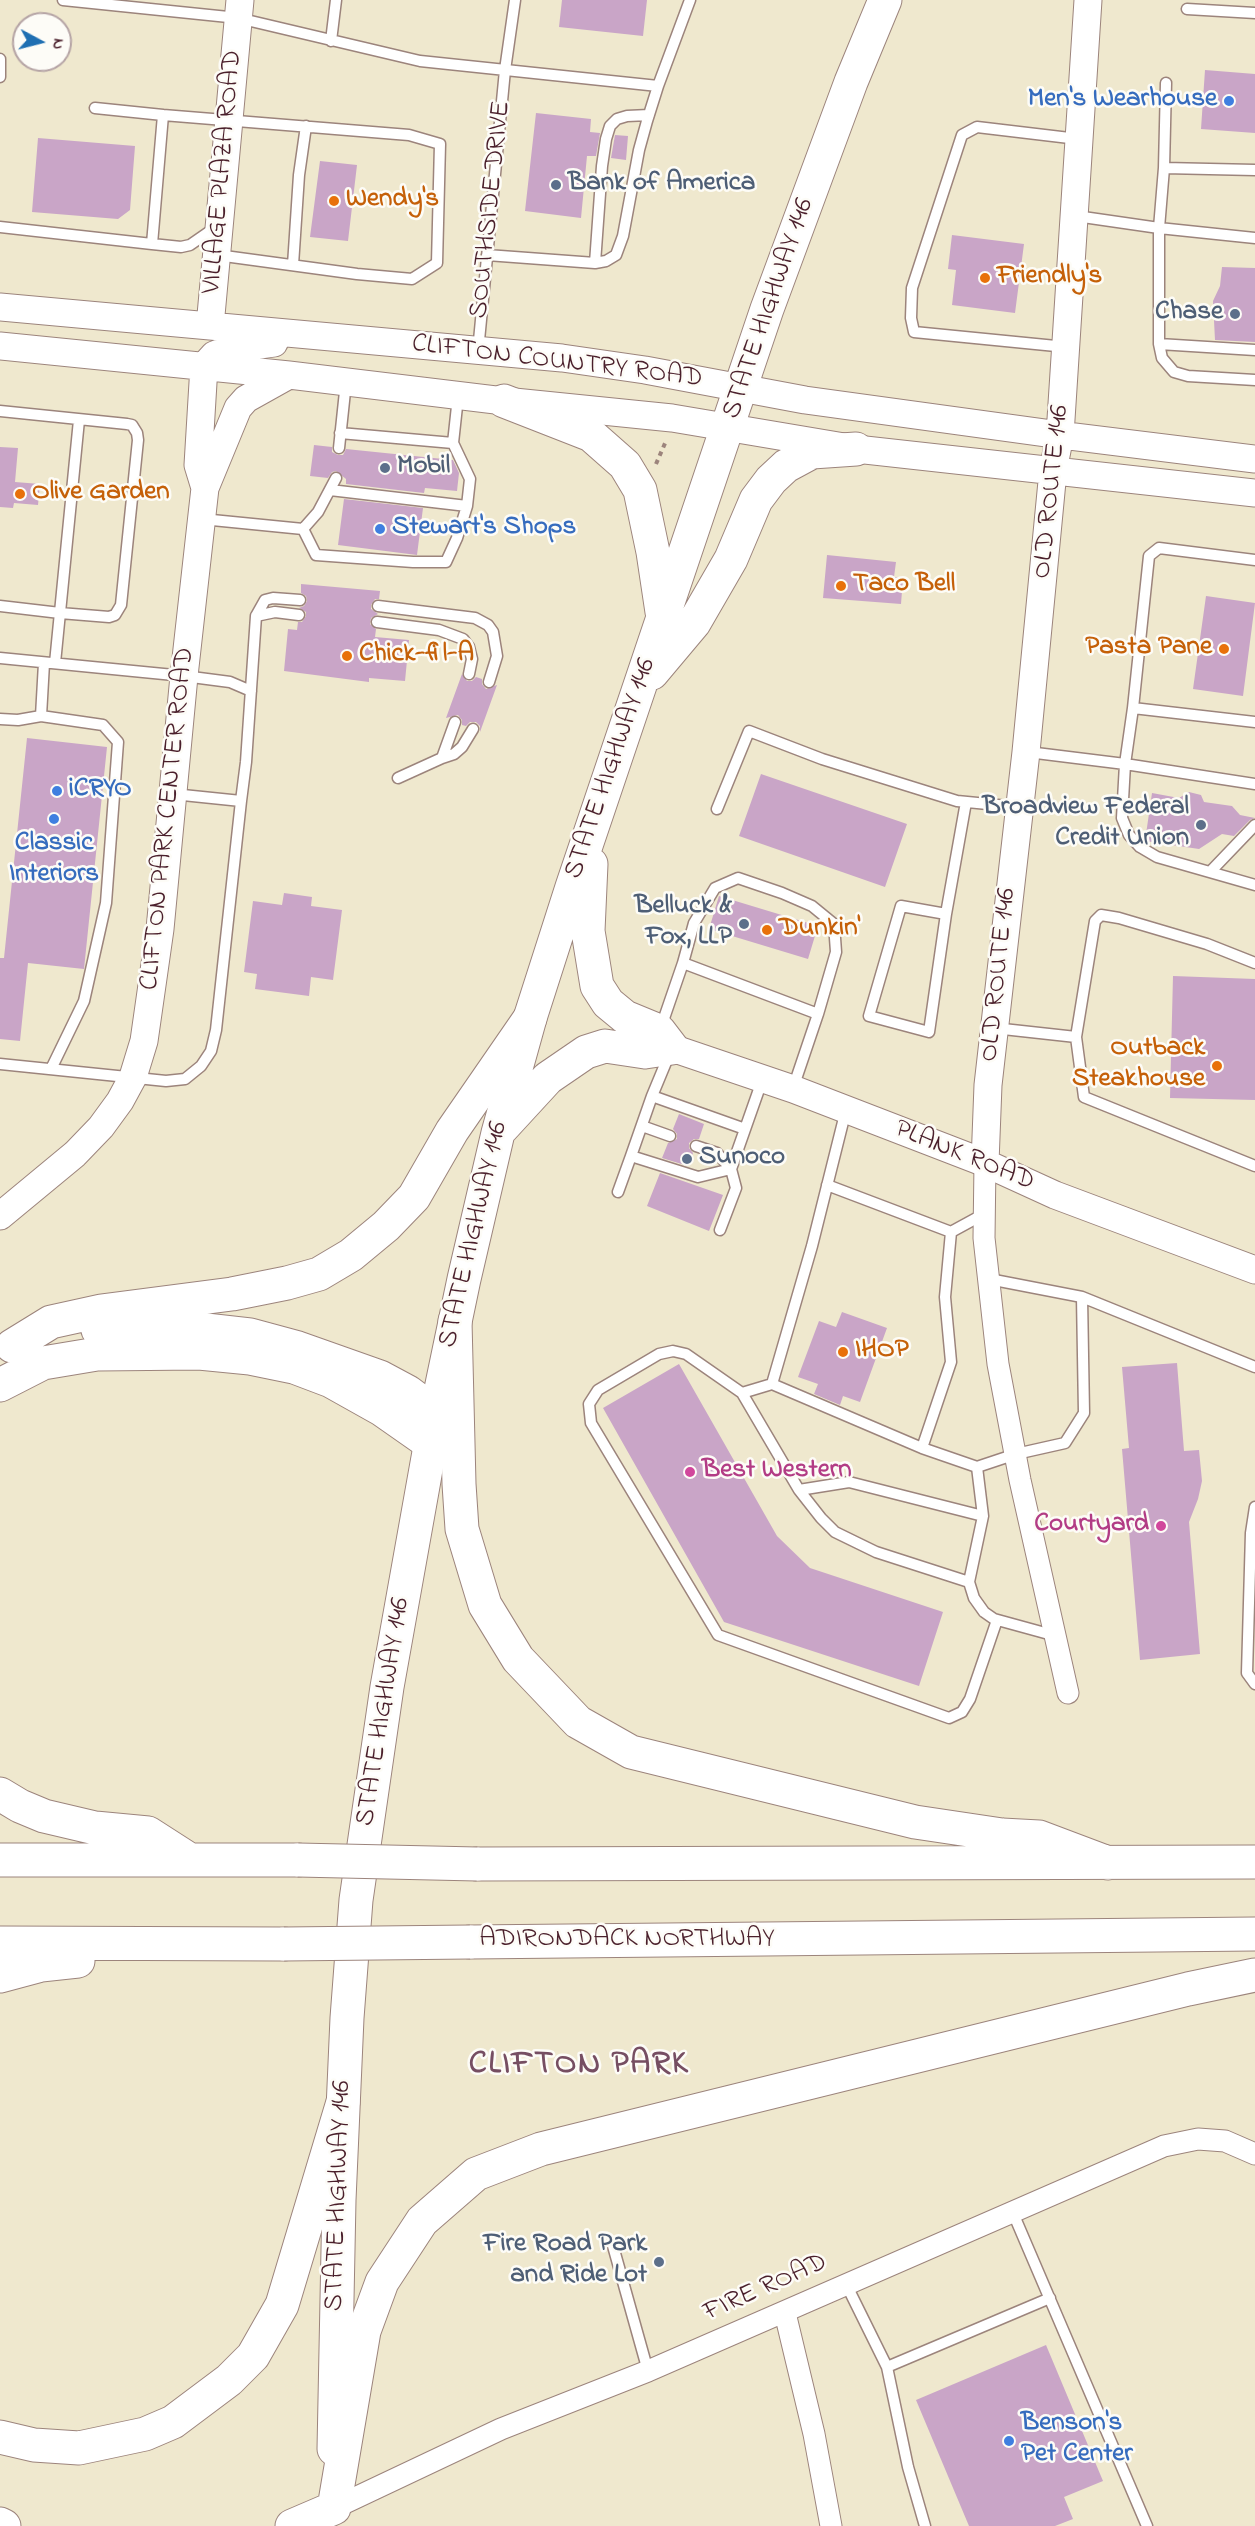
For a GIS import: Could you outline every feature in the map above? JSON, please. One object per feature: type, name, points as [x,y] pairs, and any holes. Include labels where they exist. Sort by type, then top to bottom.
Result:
[{"type":"main road","name":"STATE HIGHWAY 146","points":[[334,2517],[336,2320],[343,2102],[356,1900],[387,1687],[436,1413],[455,1321],[498,1133],[530,1018],[572,887],[642,686],[767,309],[851,82],[885,0]]},
{"type":"main road","points":[[504,401],[591,435],[626,465],[642,498],[663,619]]},
{"type":"main road","points":[[642,686],[694,623],[731,559],[756,500],[771,480],[786,466],[812,452],[856,449]]},
{"type":"main road","points":[[593,829],[588,931],[597,986],[608,1002],[625,1017],[666,1040]]},
{"type":"main road","points":[[6,1349],[51,1322],[101,1311],[232,1294],[287,1283],[319,1274],[351,1255],[386,1226],[414,1197],[452,1131],[530,1018]]},
{"type":"main road","points":[[498,1133],[548,1078],[586,1052],[605,1046],[645,1052],[666,1040]]},
{"type":"main road","points":[[455,1321],[462,1529],[485,1605],[519,1659],[578,1722],[631,1752],[915,1822],[1002,1835],[1039,1837],[1108,1863]]},
{"type":"main road","points":[[6,1349],[72,1331],[197,1329],[250,1335],[298,1348],[380,1377],[408,1392],[436,1413]]},
{"type":"main road","points":[[0,1385],[43,1363],[96,1354],[199,1353],[250,1358],[294,1367],[331,1381],[381,1409],[431,1444]]},
{"type":"main road","points":[[0,1794],[44,1816],[95,1828],[148,1833],[190,1860]]},
{"type":"main road","points":[[0,1860],[298,1860],[477,1864],[1255,1862]]},
{"type":"main road","name":"ADIRONDACK NORTHWAY","points":[[0,1943],[238,1945],[1255,1934]]},
{"type":"main road","points":[[0,1976],[41,1965],[238,1945]]},
{"type":"main road","points":[[292,2526],[334,2517],[364,2331],[382,2282],[422,2221],[476,2174],[541,2149],[1188,1989],[1255,1975]]},
{"type":"main road","points":[[0,2438],[34,2445],[79,2448],[145,2434],[173,2422],[229,2380],[253,2356],[282,2305],[343,2102]]},
{"type":"street","name":"OLD ROUTE 146","points":[[1068,1693],[998,1364],[984,1214],[988,1085],[1026,752],[1053,471],[1060,435],[1081,140],[1088,0]]},
{"type":"street","name":"VILLAGE PLAZA ROAD","points":[[210,326],[239,9]]},
{"type":"street","name":"CLIFTON COUNTRY ROAD","points":[[0,307],[308,337],[562,358],[645,370],[805,400],[1255,459]]},
{"type":"street","points":[[204,366],[214,355],[230,349],[308,337]]},
{"type":"street","name":"CLIFTON COUNTRY ROAD","points":[[0,346],[289,375],[504,401],[672,418],[856,449],[1255,493]]},
{"type":"street","name":"CLIFTON PARK CENTER ROAD","points":[[0,1216],[88,1141],[120,1101],[133,1077],[144,1041],[160,929],[184,676],[205,488],[198,465],[204,366]]},
{"type":"street","points":[[205,488],[238,408],[246,399],[289,375]]},
{"type":"street","name":"PLANK ROAD","points":[[666,1040],[985,1164],[1054,1195],[1255,1270]]},
{"type":"street","name":"FIRE ROAD","points":[[334,2517],[501,2429],[648,2371],[785,2313],[846,2284],[1164,2146],[1198,2139],[1225,2140],[1255,2154]]},
{"type":"street","points":[[785,2313],[814,2434],[831,2526]]},
{"type":"lane","name":"SOUTHSIDE DRIVE","points":[[63,0],[239,9],[332,41],[420,61],[505,70]]},
{"type":"lane","points":[[332,41],[336,0]]},
{"type":"lane","name":"SOUTHSIDE DRIVE","points":[[478,351],[505,70],[515,0]]},
{"type":"lane","points":[[488,255],[595,263],[606,261],[616,255],[620,247],[639,150],[657,86],[690,0]]},
{"type":"lane","points":[[1187,9],[1255,13]]},
{"type":"lane","points":[[0,59],[0,77]]},
{"type":"lane","points":[[505,70],[657,86]]},
{"type":"lane","points":[[1166,83],[1164,168],[1159,228],[1159,344],[1162,358],[1174,372],[1188,376],[1255,380]]},
{"type":"lane","points":[[95,108],[229,122],[409,135],[440,144],[437,263],[412,279],[217,255]]},
{"type":"lane","points":[[152,244],[163,115]]},
{"type":"lane","points":[[595,263],[602,166],[610,126],[617,119],[627,116],[649,115]]},
{"type":"lane","points":[[293,265],[299,175],[306,126]]},
{"type":"lane","points":[[1066,347],[914,332],[911,318],[912,288],[962,135],[977,127],[1081,140]]},
{"type":"lane","points":[[1164,168],[1255,170]]},
{"type":"lane","points":[[1076,216],[1255,238]]},
{"type":"lane","points":[[0,228],[181,247],[190,245],[219,225]]},
{"type":"lane","points":[[1159,344],[1255,350]]},
{"type":"lane","points":[[339,448],[346,382]]},
{"type":"lane","points":[[303,529],[316,555],[413,562],[447,561],[458,538],[467,506],[470,479],[453,443],[458,395]]},
{"type":"lane","points":[[0,411],[132,425],[138,440],[119,610],[115,615],[109,617],[0,606]]},
{"type":"lane","points":[[41,716],[60,613],[79,420]]},
{"type":"lane","points":[[340,434],[453,443]]},
{"type":"lane","points":[[303,529],[318,512],[336,478]]},
{"type":"lane","points":[[330,490],[467,506]]},
{"type":"lane","points":[[201,519],[303,529]]},
{"type":"lane","points":[[1255,560],[1158,548],[1149,556],[1125,764],[1122,818],[1129,835],[1140,847],[1157,857],[1255,885]]},
{"type":"lane","points":[[0,1064],[166,1081],[185,1079],[201,1066],[211,1051],[216,1030],[246,762],[256,616],[265,600],[273,598],[300,600]]},
{"type":"lane","points":[[378,606],[475,618],[488,625],[493,632],[497,656],[489,682]]},
{"type":"lane","points":[[256,616],[275,612],[299,615]]},
{"type":"lane","points":[[377,622],[439,630],[463,639],[469,646],[472,659],[469,674]]},
{"type":"lane","points":[[0,658],[230,682],[250,691]]},
{"type":"lane","points":[[1132,708],[1255,722]]},
{"type":"lane","points":[[0,718],[18,720],[41,716],[103,725],[118,742],[106,903],[84,1001],[51,1069]]},
{"type":"lane","points":[[442,758],[455,722]]},
{"type":"lane","points":[[398,778],[454,754],[462,747],[473,729]]},
{"type":"lane","points":[[717,809],[749,731],[822,759],[966,802],[1019,807]]},
{"type":"lane","points":[[1026,752],[1125,764],[1255,784]]},
{"type":"lane","points":[[173,794],[241,801]]},
{"type":"lane","points":[[946,914],[901,906],[869,1016],[929,1032],[946,914],[966,802]]},
{"type":"lane","points":[[1210,872],[1255,825]]},
{"type":"lane","points":[[618,1192],[652,1096],[694,923],[715,888],[738,878],[813,906],[834,924],[836,952],[793,1089]]},
{"type":"lane","points":[[1255,963],[1207,944],[1119,918],[1101,915],[1095,921],[1076,1037],[1084,1097],[1255,1166]]},
{"type":"lane","points":[[683,963],[818,1014]]},
{"type":"lane","points":[[994,1028],[1076,1037]]},
{"type":"lane","points":[[730,1169],[763,1078]]},
{"type":"lane","points":[[652,1096],[745,1129]]},
{"type":"lane","points":[[772,1384],[812,1246],[846,1109]]},
{"type":"lane","points":[[642,1126],[670,1136]]},
{"type":"lane","points":[[696,1146],[717,1153],[730,1169],[736,1188],[720,1230]]},
{"type":"lane","points":[[632,1156],[698,1177],[730,1169]]},
{"type":"lane","points":[[827,1185],[951,1232],[984,1214]]},
{"type":"lane","points":[[922,1449],[951,1362],[945,1297],[951,1232]]},
{"type":"lane","points":[[989,1279],[1082,1297],[1255,1366]]},
{"type":"lane","points":[[742,1393],[772,1384],[922,1449],[977,1467],[1016,1454],[1065,1443],[1084,1413],[1082,1297]]},
{"type":"lane","points":[[969,1582],[876,1552],[835,1532],[799,1490],[742,1393],[686,1354],[673,1351],[659,1353],[598,1390],[589,1404],[591,1423],[718,1635],[949,1718],[962,1712],[970,1699],[997,1620]]},
{"type":"lane","points":[[977,1467],[982,1516],[969,1582],[974,1598],[984,1612],[997,1620],[1056,1636]]},
{"type":"lane","points":[[799,1490],[849,1482],[982,1516]]},
{"type":"lane","points":[[1255,1507],[1251,1533],[1247,1673],[1255,1684]]},
{"type":"lane","points":[[1012,2213],[1147,2526]]},
{"type":"lane","points":[[613,2246],[648,2371]]},
{"type":"lane","points":[[846,2284],[887,2367],[908,2466],[925,2526]]},
{"type":"lane","points":[[887,2367],[1050,2298]]},
{"type":"path","points":[[653,469],[669,433]]},
{"type":"building","points":[[562,0],[647,0],[643,36],[559,27]]},
{"type":"building","name":"Men's Wearhouse","points":[[1205,70],[1255,74],[1255,133],[1201,129]]},
{"type":"building","name":"Bank of America","points":[[536,113],[591,119],[590,132],[600,133],[596,156],[587,156],[581,218],[525,211]]},
{"type":"building","points":[[615,135],[628,136],[626,160],[611,158]]},
{"type":"building","points":[[38,138],[135,146],[130,210],[118,219],[32,212]]},
{"type":"building","name":"Wendy's","points":[[320,161],[357,165],[348,241],[310,237]]},
{"type":"building","points":[[952,235],[1024,244],[1015,313],[952,305],[956,270],[948,269]]},
{"type":"building","name":"Chase","points":[[1222,267],[1255,268],[1255,342],[1215,340],[1213,301],[1220,286]]},
{"type":"building","name":"Mobil","points":[[314,445],[332,447],[332,452],[338,455],[343,455],[346,449],[453,460],[459,473],[457,491],[425,488],[424,493],[346,484],[346,479],[336,471],[332,472],[328,478],[310,476]]},
{"type":"building","name":"Olive Garden","points":[[0,447],[18,448],[15,482],[40,484],[38,505],[14,503],[13,508],[0,507]]},
{"type":"building","name":"Stewart's Shops","points":[[344,499],[423,508],[417,555],[338,545]]},
{"type":"building","points":[[827,555],[896,562],[894,577],[903,578],[901,604],[823,598]]},
{"type":"building","name":"Chick-fil-A","points":[[301,584],[380,591],[379,599],[375,599],[371,605],[371,609],[378,614],[371,618],[370,624],[376,629],[375,637],[409,640],[405,681],[369,678],[369,682],[284,671],[288,629],[297,630],[298,622],[302,622],[306,616],[306,612],[299,608],[307,601],[306,596],[301,593]]},
{"type":"building","name":"Pasta Pane","points":[[1206,596],[1255,603],[1243,696],[1193,689]]},
{"type":"building","points":[[462,674],[467,681],[472,681],[476,677],[482,679],[482,684],[486,689],[497,685],[480,732],[480,726],[476,722],[470,722],[466,726],[462,725],[462,720],[458,715],[446,718]]},
{"type":"building","points":[[27,738],[107,747],[84,969],[28,963],[20,1041],[0,1039],[0,958],[4,958]]},
{"type":"building","points":[[761,774],[907,824],[885,887],[739,836]]},
{"type":"building","name":"Broadview Federal Credit Union","points":[[1189,792],[1201,795],[1204,802],[1232,806],[1240,815],[1255,818],[1234,836],[1222,834],[1199,849],[1145,841],[1152,793],[1179,798]]},
{"type":"building","points":[[284,893],[312,897],[311,906],[342,910],[333,980],[311,977],[309,996],[255,989],[257,974],[244,972],[253,901],[282,905]]},
{"type":"building","points":[[719,896],[818,926],[808,959],[709,929]]},
{"type":"building","points":[[1173,976],[1255,979],[1255,1100],[1170,1098]]},
{"type":"building","points":[[679,1114],[704,1124],[699,1139],[694,1139],[689,1143],[689,1148],[693,1153],[688,1166],[662,1158],[668,1143],[677,1139],[677,1134],[673,1129]]},
{"type":"building","points":[[660,1173],[723,1195],[709,1231],[647,1206]]},
{"type":"building","name":"IHOP","points":[[842,1312],[887,1328],[860,1402],[843,1396],[840,1405],[814,1394],[818,1384],[798,1377],[819,1321],[836,1327]]},
{"type":"building","points":[[1177,1363],[1184,1451],[1199,1450],[1202,1481],[1189,1522],[1200,1654],[1140,1660],[1122,1449],[1129,1448],[1122,1367]]},
{"type":"building","name":"Best Western","points":[[679,1364],[777,1536],[810,1568],[943,1612],[919,1686],[724,1622],[603,1408]]},
{"type":"building","name":"Benson's Pet Center","points":[[1046,2345],[1103,2481],[1064,2497],[1073,2519],[1055,2526],[969,2526],[916,2400]]},
{"type":"place","name":"Men's Wearhouse","points":[[1229,101]]},
{"type":"place","name":"Bank of America","points":[[556,185]]},
{"type":"place","name":"Wendy's","points":[[334,201]]},
{"type":"place","name":"Friendly's","points":[[985,278]]},
{"type":"place","name":"Chase","points":[[1235,314]]},
{"type":"place","name":"Mobil","points":[[385,468]]},
{"type":"place","name":"Olive Garden","points":[[20,494]]},
{"type":"place","name":"Stewart's Shops","points":[[380,529]]},
{"type":"place","name":"Taco Bell","points":[[841,586]]},
{"type":"place","name":"Pasta Pane","points":[[1224,649]]},
{"type":"place","name":"Chick-fil-A","points":[[347,656]]},
{"type":"place","name":"iCRYO","points":[[57,791]]},
{"type":"place","name":"Classic Interiors","points":[[54,819]]},
{"type":"place","name":"Broadview Federal Credit Union","points":[[1201,825]]},
{"type":"place","name":"Belluck & Fox, LLP","points":[[744,924]]},
{"type":"place","name":"Dunkin'","points":[[767,930]]},
{"type":"place","name":"Outback Steakhouse","points":[[1217,1066]]},
{"type":"place","name":"Sunoco","points":[[687,1159]]},
{"type":"place","name":"IHOP","points":[[843,1352]]},
{"type":"place","name":"Best Western","points":[[690,1472]]},
{"type":"place","name":"Courtyard","points":[[1161,1526]]},
{"type":"place","name":"Fire Road Park and Ride Lot","points":[[659,2262]]},
{"type":"place","name":"Benson's Pet Center","points":[[1009,2441]]},
{"type":"district","name":"CLIFTON PARK","points":[[579,2067]]}]
